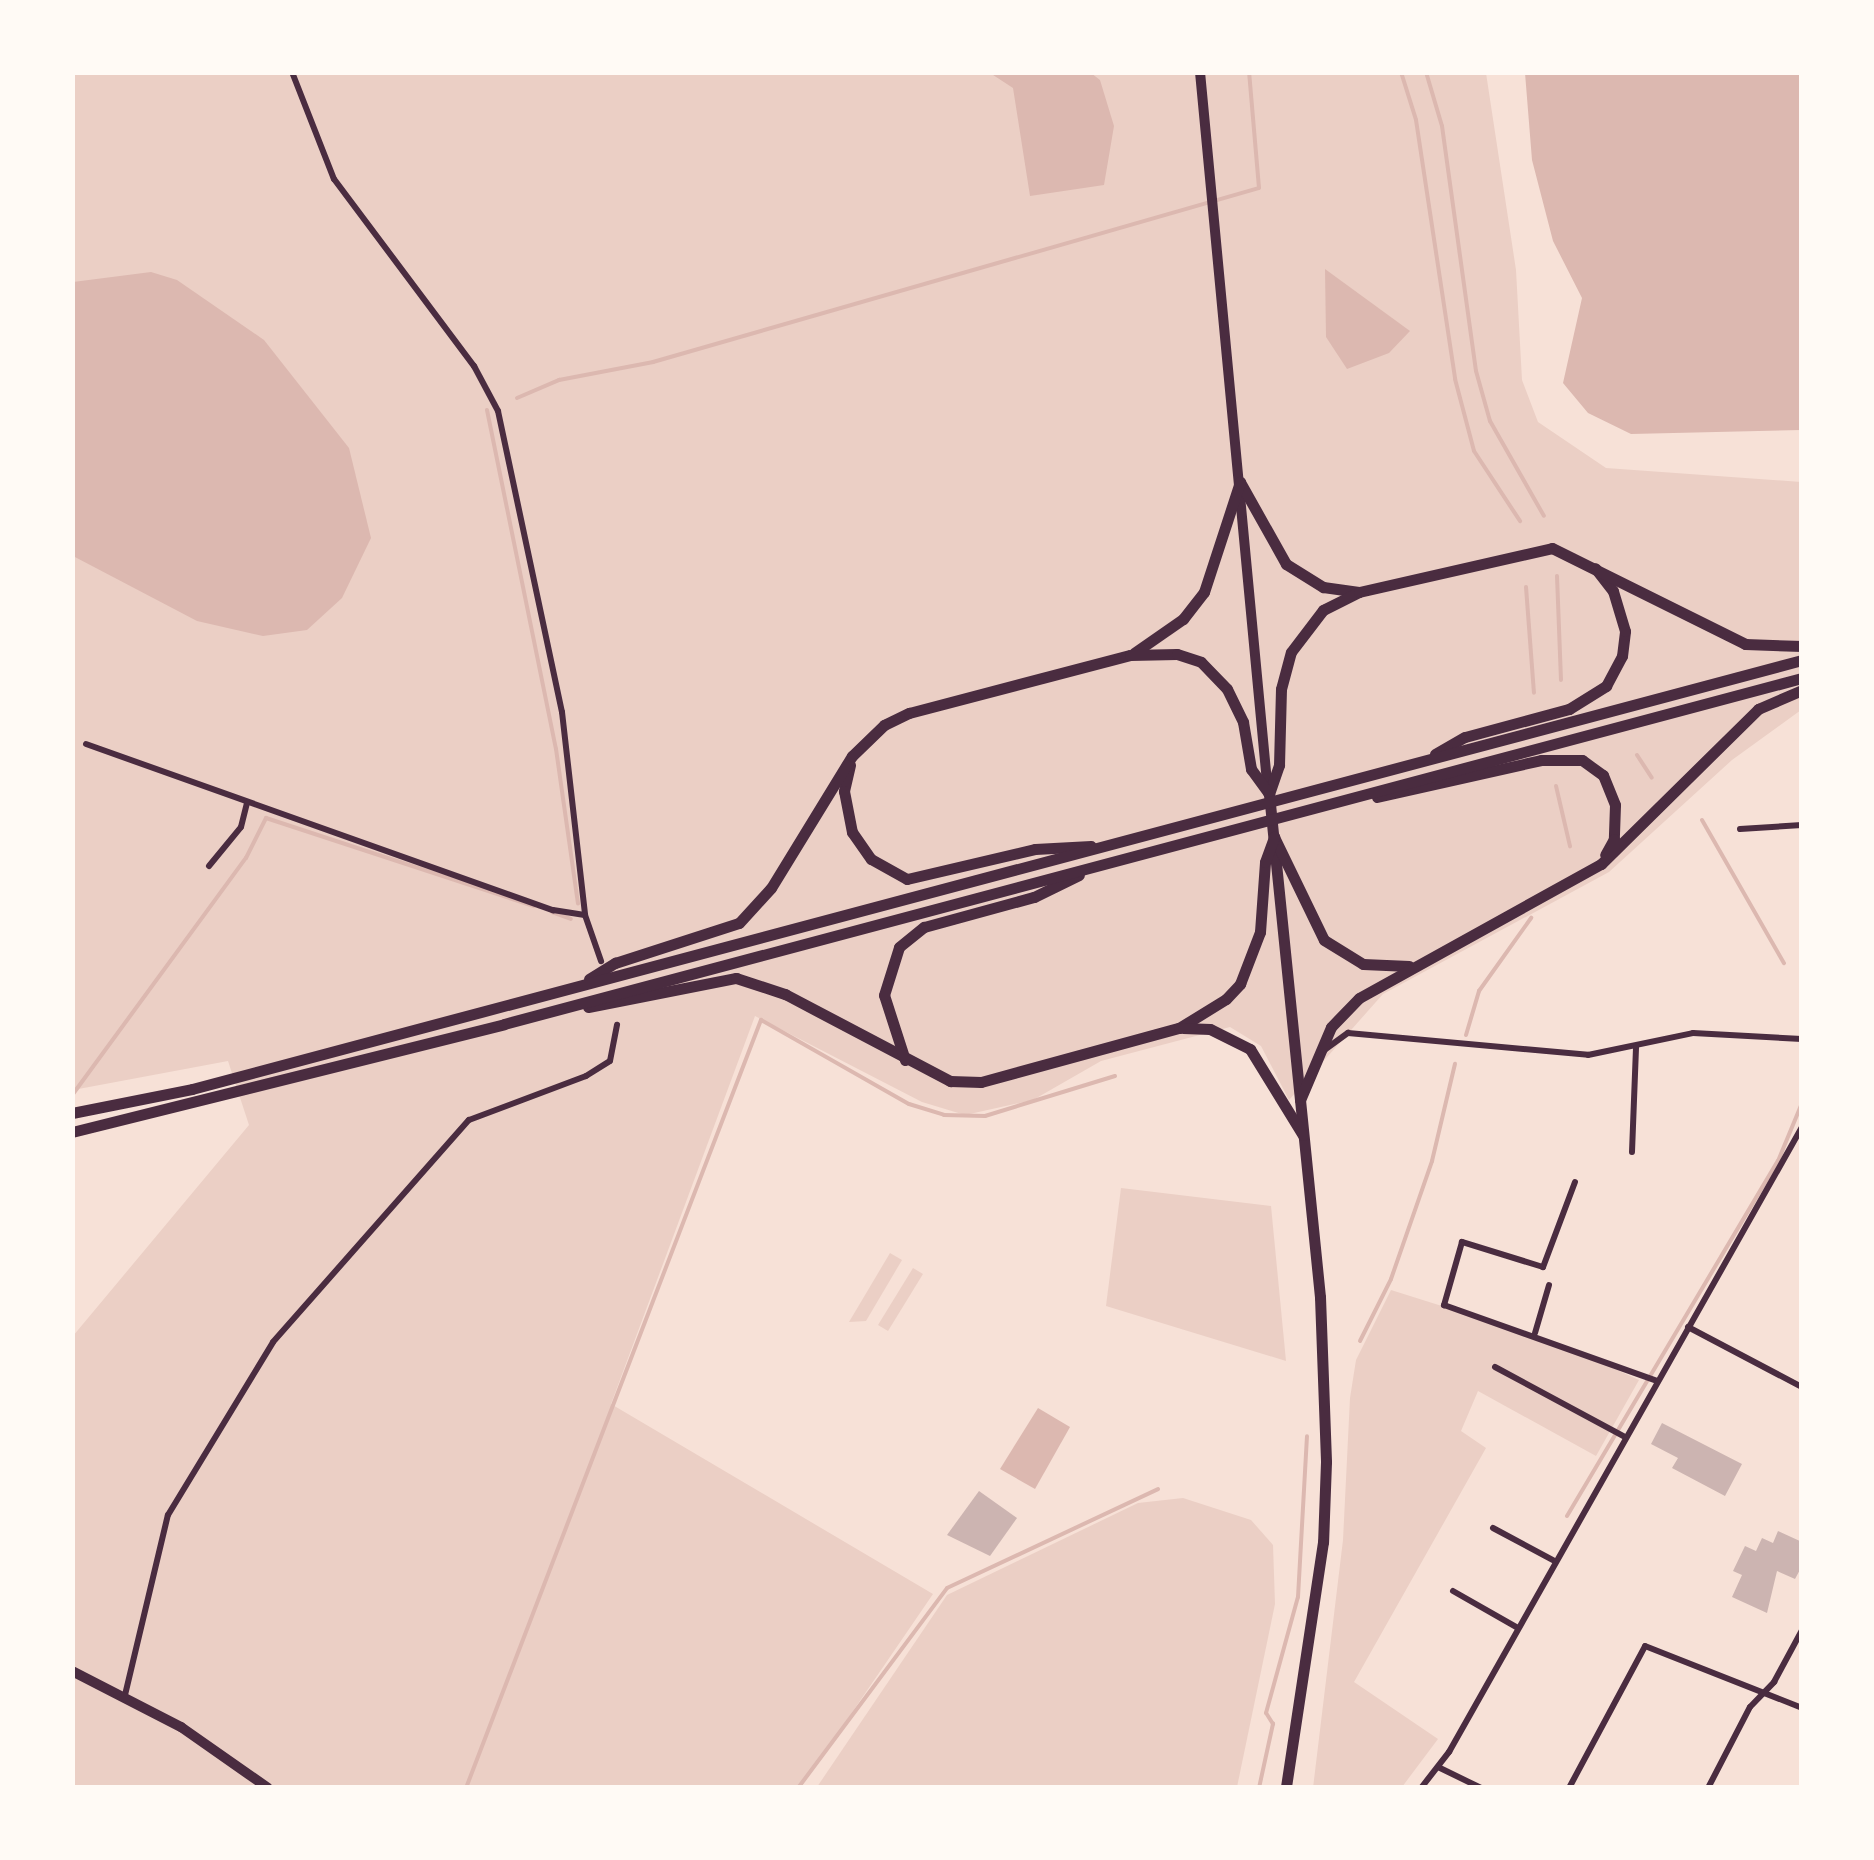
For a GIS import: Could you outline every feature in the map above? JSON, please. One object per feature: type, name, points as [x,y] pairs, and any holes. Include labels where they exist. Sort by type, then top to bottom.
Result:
[{"type":"main road","points":[[1200,72],[1320,1297],[1326,1462],[1323,1542],[1286,1788]]},
{"type":"main road","points":[[1240,482],[1286,564],[1324,586],[1358,592]]},
{"type":"main road","points":[[1130,654],[1183,618],[1204,592],[1240,482]]},
{"type":"main road","points":[[1268,794],[1280,765],[1281,689],[1290,652],[1323,610],[1358,592],[1529,548],[1552,548],[1746,644],[1802,646]]},
{"type":"main road","points":[[1420,762],[1465,736],[1569,709],[1606,686],[1622,656],[1625,632],[1613,591],[1592,565]]},
{"type":"main road","points":[[578,986],[616,963],[739,923],[771,888],[852,756],[884,725],[909,713],[1130,654],[1177,654],[1216,674],[1237,706],[1251,769],[1268,794]]},
{"type":"main road","points":[[72,1114],[578,986],[1802,660]]},
{"type":"main road","points":[[72,1132],[568,1007],[1802,678]]},
{"type":"main road","points":[[1300,1100],[1330,1026],[1359,998],[1601,864],[1758,709],[1802,690]]},
{"type":"main road","points":[[852,756],[844,791],[852,832],[872,860],[894,874],[929,879],[1035,849],[1104,846]]},
{"type":"main road","points":[[1353,799],[1408,795],[1541,760],[1582,760],[1603,776],[1616,805],[1614,839],[1601,864]]},
{"type":"main road","points":[[1274,837],[1324,940],[1363,964],[1413,965]]},
{"type":"main road","points":[[1179,1028],[1226,999],[1251,963],[1274,837]]},
{"type":"main road","points":[[905,1060],[884,995],[899,947],[924,928],[1034,897],[1088,869]]},
{"type":"main road","points":[[568,1007],[610,1006],[736,978],[785,994],[905,1060],[950,1080],[981,1082],[1179,1028],[1210,1028],[1250,1049],[1303,1135]]},
{"type":"main road","points":[[72,1671],[125,1695],[268,1788]]},
{"type":"street","points":[[292,72],[334,179],[474,366],[498,411],[565,727],[586,915],[601,962]]},
{"type":"street","points":[[86,744],[553,910],[586,915]]},
{"type":"street","points":[[209,866],[241,828],[247,803]]},
{"type":"street","points":[[1740,828],[1802,825]]},
{"type":"street","points":[[125,1695],[168,1516],[273,1342],[469,1120],[586,1076],[610,1061],[617,1025]]},
{"type":"street","points":[[1318,1055],[1348,1033],[1555,1054],[1636,1046],[1693,1034],[1802,1038]]},
{"type":"street","points":[[1632,1152],[1636,1046]]},
{"type":"street","points":[[1421,1788],[1438,1767],[1802,1126]]},
{"type":"street","points":[[1575,1182],[1544,1268],[1462,1242],[1444,1305],[1535,1333],[1657,1381]]},
{"type":"street","points":[[1535,1333],[1549,1285]]},
{"type":"street","points":[[1688,1327],[1802,1387]]},
{"type":"street","points":[[1495,1368],[1625,1437]]},
{"type":"street","points":[[1493,1528],[1553,1560]]},
{"type":"street","points":[[1452,1591],[1516,1627]]},
{"type":"street","points":[[1708,1788],[1802,1630]]},
{"type":"street","points":[[1569,1788],[1645,1646],[1802,1708]]},
{"type":"street","points":[[1438,1767],[1481,1788]]},
{"type":"shaded area","points":[[73,73],[1486,73],[1516,270],[1522,380],[1538,422],[1606,468],[1801,482],[1801,710],[1732,760],[1609,872],[1383,994],[1289,1100],[1261,1046],[1230,1027],[1101,1061],[1033,1100],[965,1115],[922,1102],[755,1016],[611,1404],[933,1594],[801,1787],[73,1787],[73,1336],[249,1125],[228,1061],[73,1090]]},
{"type":"shaded area","points":[[990,73],[1091,73],[1100,80],[1114,126],[1104,185],[1030,196],[1013,88]]},
{"type":"shaded area","points":[[1525,73],[1801,73],[1801,430],[1631,434],[1588,413],[1563,383],[1582,298],[1553,241],[1532,160]]},
{"type":"shaded area","points":[[1325,269],[1410,331],[1389,353],[1347,369],[1326,337]]},
{"type":"shaded area","points":[[151,272],[177,280],[264,340],[349,448],[371,538],[342,598],[307,630],[263,636],[197,621],[73,556],[73,282]]},
{"type":"shaded area","points":[[1121,1188],[1271,1206],[1286,1361],[1106,1306]]},
{"type":"shaded area","points":[[890,1253],[902,1260],[866,1321],[849,1322]]},
{"type":"shaded area","points":[[913,1268],[923,1274],[888,1331],[878,1325]]},
{"type":"shaded area","points":[[1391,1290],[1556,1342],[1639,1380],[1596,1456],[1478,1391],[1461,1431],[1486,1448],[1354,1682],[1438,1739],[1402,1787],[1313,1788],[1343,1540],[1350,1398],[1356,1360]]},
{"type":"shaded area","points":[[1038,1408],[1070,1427],[1035,1489],[1000,1469]]},
{"type":"shaded area","points":[[1183,1498],[1251,1520],[1273,1545],[1275,1604],[1237,1787],[817,1787],[947,1595],[1138,1503]]},
{"type":"building","points":[[1662,1423],[1742,1464],[1725,1496],[1672,1468],[1678,1458],[1651,1444]]},
{"type":"building","points":[[979,1491],[1017,1518],[990,1556],[947,1535]]},
{"type":"building","points":[[1778,1531],[1802,1542],[1802,1566],[1795,1579],[1777,1571],[1767,1613],[1732,1597],[1742,1575],[1733,1571],[1745,1546],[1756,1551],[1762,1538],[1773,1543]]},
{"type":"waterway","points":[[517,398],[559,380],[653,362],[1259,188],[1249,72]]},
{"type":"waterway","points":[[1401,72],[1416,120],[1455,379],[1474,451],[1520,521]]},
{"type":"waterway","points":[[1426,72],[1442,126],[1476,371],[1490,421],[1544,516]]},
{"type":"waterway","points":[[487,410],[556,749],[578,903]]},
{"type":"waterway","points":[[1557,576],[1561,680]]},
{"type":"waterway","points":[[1526,587],[1534,693]]},
{"type":"waterway","points":[[1637,755],[1652,778]]},
{"type":"waterway","points":[[1556,786],[1570,846]]},
{"type":"waterway","points":[[73,1094],[246,858],[266,818],[534,906]]},
{"type":"waterway","points":[[1702,820],[1784,963]]},
{"type":"waterway","points":[[552,912],[571,919]]},
{"type":"waterway","points":[[1466,1035],[1479,991],[1531,918]]},
{"type":"waterway","points":[[466,1788],[761,1020],[909,1104],[944,1115],[985,1116],[1115,1076]]},
{"type":"waterway","points":[[1360,1341],[1391,1279],[1432,1161],[1455,1064]]},
{"type":"waterway","points":[[1567,1516],[1778,1161],[1802,1103]]},
{"type":"waterway","points":[[1259,1788],[1273,1724],[1266,1713],[1298,1597],[1307,1436]]},
{"type":"waterway","points":[[798,1788],[947,1588],[1158,1489]]}]
